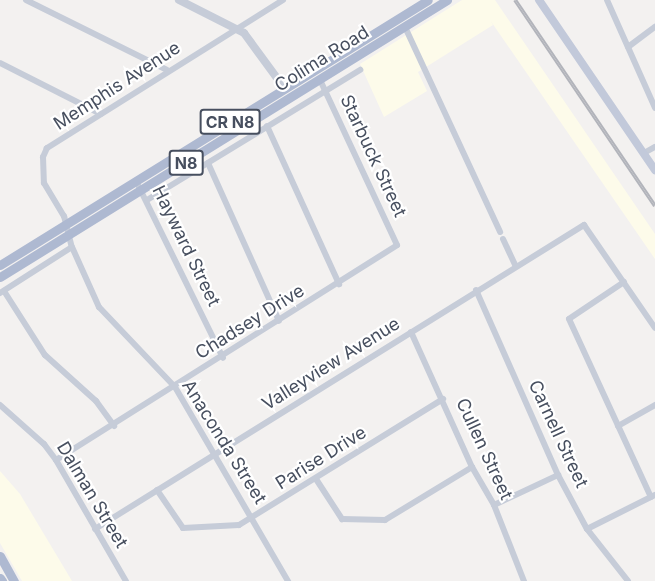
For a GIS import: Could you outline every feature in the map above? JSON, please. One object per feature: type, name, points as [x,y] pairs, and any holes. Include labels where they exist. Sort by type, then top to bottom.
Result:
[{"type":"main road","name":"Colima Road","points":[[0,277],[320,81],[402,23],[428,0]]},
{"type":"main road","name":"Colima Road","points":[[0,265],[314,71],[447,0]]},
{"type":"main road","points":[[539,0],[655,170]]},
{"type":"main road","points":[[314,71],[320,81]]},
{"type":"main road","points":[[0,556],[14,581]]},
{"type":"street","points":[[26,0],[167,70]]},
{"type":"street","points":[[179,0],[238,29],[265,56],[290,98]]},
{"type":"street","name":"Memphis Avenue","points":[[69,235],[67,224],[45,183],[43,158],[47,148],[167,70],[283,0]]},
{"type":"street","points":[[606,0],[655,108]]},
{"type":"street","points":[[402,23],[515,266]]},
{"type":"street","points":[[628,47],[655,27]]},
{"type":"street","points":[[0,63],[101,114]]},
{"type":"street","points":[[147,200],[360,70]]},
{"type":"street","name":"Starbuck Street","points":[[320,81],[326,89],[398,245]]},
{"type":"street","points":[[267,126],[339,284]]},
{"type":"street","points":[[644,153],[655,147]]},
{"type":"street","points":[[208,163],[279,321]]},
{"type":"street","name":"Hayward Street","points":[[136,181],[223,358]]},
{"type":"street","name":"Valleyview Avenue","points":[[95,529],[476,290],[584,225],[624,282]]},
{"type":"street","name":"Anaconda Street","points":[[69,235],[72,247],[99,307],[175,387],[253,517],[288,581]]},
{"type":"street","name":"Chadsey Drive","points":[[56,460],[223,358],[398,245]]},
{"type":"street","points":[[72,247],[2,292],[45,355],[96,401],[114,426]]},
{"type":"street","points":[[587,529],[653,496],[569,320],[624,282],[655,328]]},
{"type":"street","name":"Carnell Street","points":[[476,290],[558,475],[587,529],[628,581]]},
{"type":"street","name":"Cullen Street","points":[[411,332],[472,467],[494,505],[524,581]]},
{"type":"street","name":"Parise Drive","points":[[157,490],[183,528],[239,525],[443,399]]},
{"type":"street","name":"Dalman Street","points":[[0,405],[44,444],[56,460],[126,581]]},
{"type":"street","points":[[618,426],[655,405]]},
{"type":"street","points":[[316,479],[342,519],[385,520],[472,467]]},
{"type":"street","points":[[494,505],[558,475]]},
{"type":"shaded area","points":[[462,0],[495,0],[655,234],[655,259],[490,20],[493,25],[418,72],[427,91],[384,117],[360,64]]},
{"type":"shaded area","points":[[0,471],[20,494],[72,581],[22,581],[0,543]]},
{"type":"railway","points":[[515,0],[655,206]]}]
